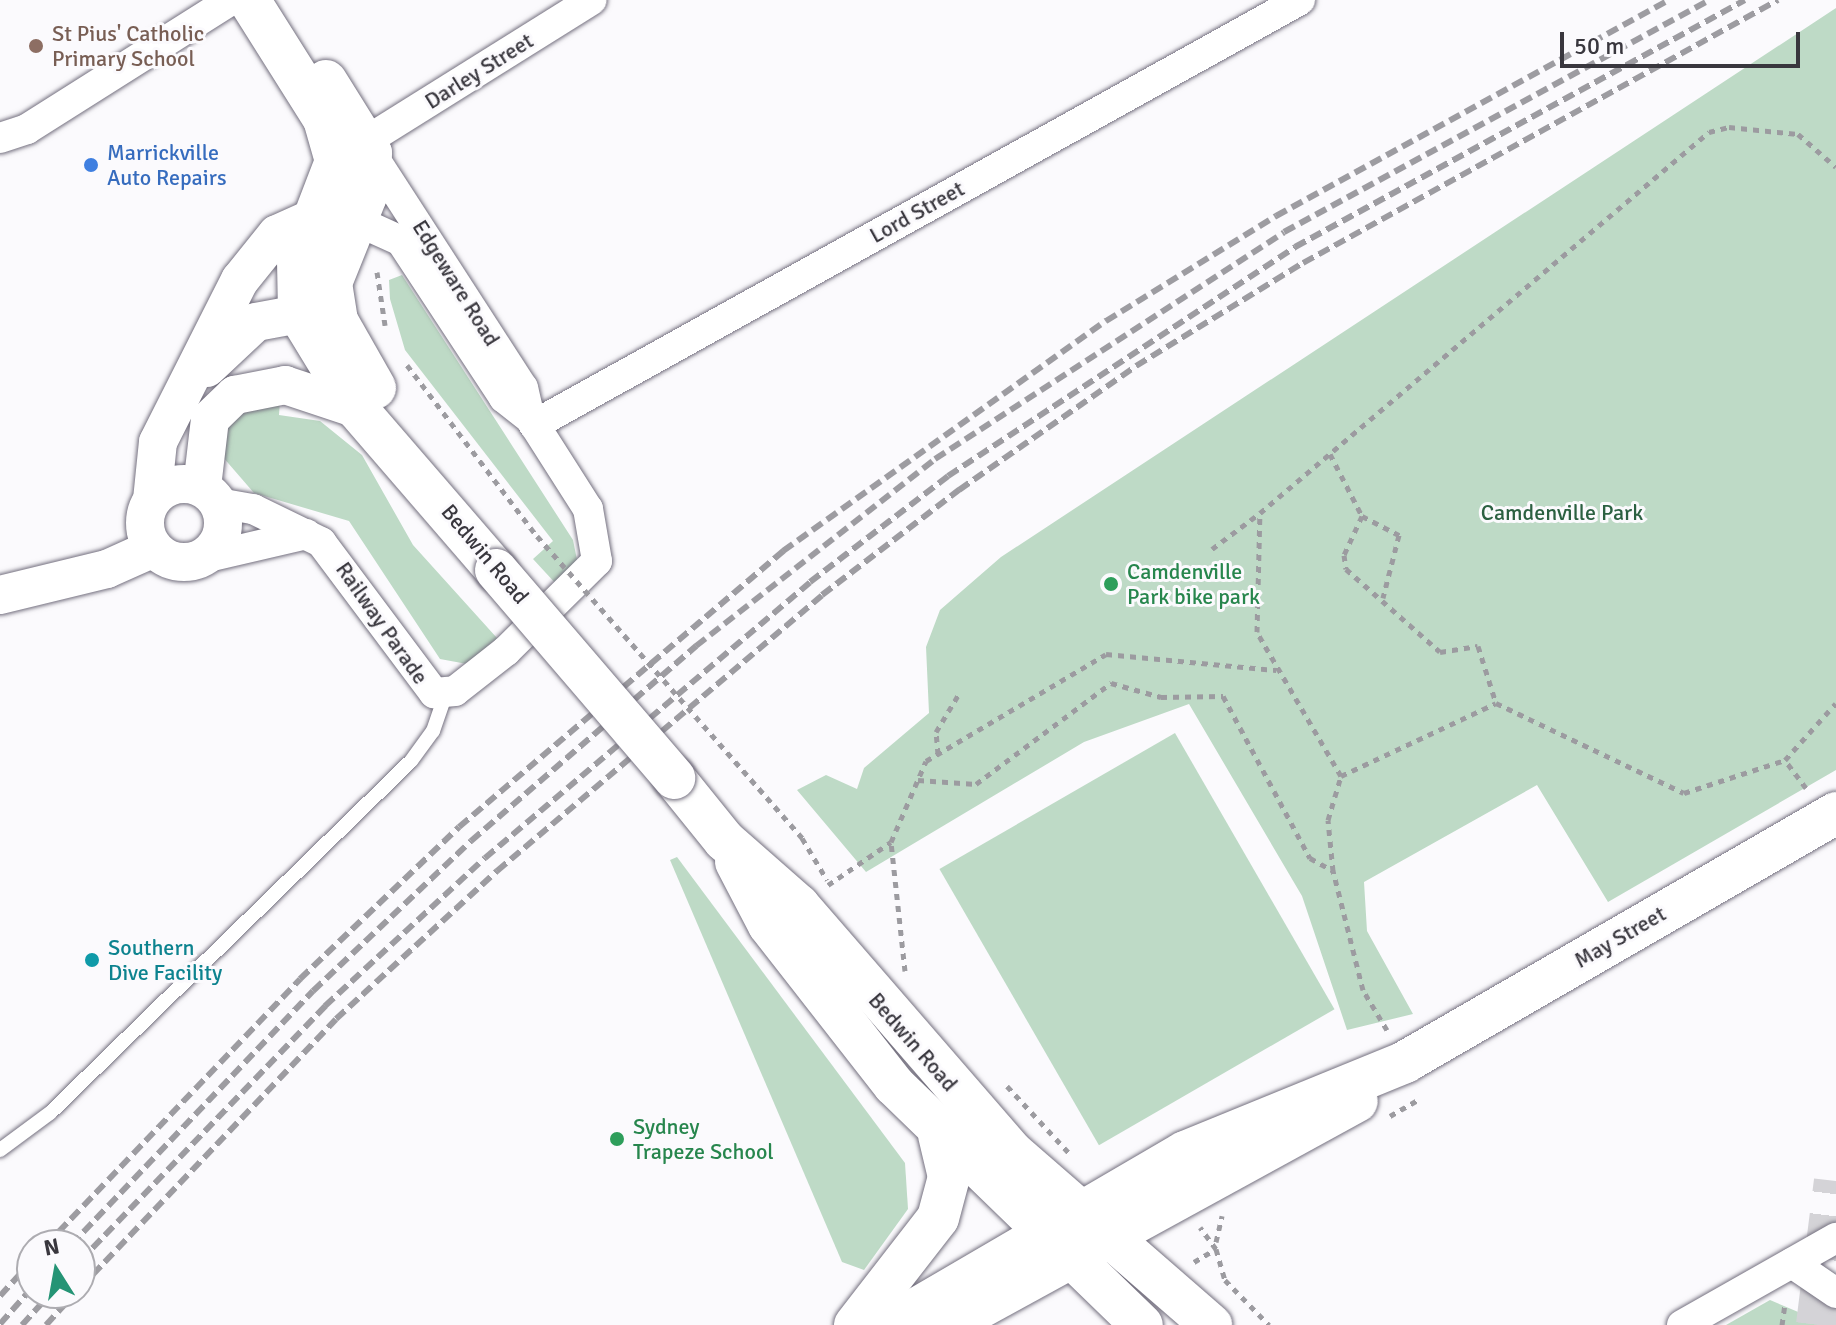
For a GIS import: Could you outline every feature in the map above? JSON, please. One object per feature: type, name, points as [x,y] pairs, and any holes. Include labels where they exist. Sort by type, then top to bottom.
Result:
[{"type":"main road","name":"Bedwin Road","points":[[249,0],[324,119],[334,179],[313,218],[298,260],[357,409],[401,451]]},
{"type":"main road","points":[[273,0],[368,147]]},
{"type":"main road","name":"Bedwin Road","points":[[368,147],[355,220],[333,269],[318,317],[401,451],[496,570],[724,840],[786,947],[939,1135],[1142,1325]]},
{"type":"main road","name":"May Street","points":[[1054,1245],[1094,1224],[1185,1152],[1405,1062],[1822,802]]},
{"type":"main road","name":"Bedwin Road","points":[[724,840],[799,906],[919,1050],[1094,1224],[1211,1325]]},
{"type":"main road","points":[[855,1325],[938,1218],[949,1177],[939,1135]]},
{"type":"main road","points":[[889,1325],[1054,1245]]},
{"type":"main road","points":[[948,1325],[1054,1245]]},
{"type":"street","points":[[0,138],[27,129],[231,0]]},
{"type":"street","name":"Darley Street","points":[[368,147],[592,0]]},
{"type":"street","name":"Lord Street","points":[[532,422],[1300,0]]},
{"type":"street","name":"Edgeware Road","points":[[368,147],[438,277],[463,316],[492,361],[523,388],[532,422],[588,509],[598,553]]},
{"type":"street","points":[[306,534],[180,563],[154,548],[145,521],[152,500],[158,442],[257,252],[313,218]]},
{"type":"street","name":"Edgeware Road","points":[[355,220],[401,241],[438,277]]},
{"type":"street","points":[[180,401],[256,322],[318,317]]},
{"type":"street","points":[[204,558],[221,539],[210,495],[210,419],[235,395],[285,385],[357,409]]},
{"type":"street","points":[[152,500],[175,484],[210,495]]},
{"type":"street","name":"Railway Parade","points":[[210,495],[253,509],[306,534],[347,570],[422,685],[446,694],[556,605],[593,569],[598,553]]},
{"type":"street","points":[[0,595],[107,569],[154,548]]},
{"type":"street","points":[[1682,1325],[1836,1238]]},
{"type":"street","points":[[1792,1263],[1836,1293]]},
{"type":"lane","points":[[0,1150],[50,1113],[411,761],[433,731],[446,694]]},
{"type":"path","points":[[1212,549],[1260,513],[1709,132],[1729,127],[1798,134],[1836,167]]},
{"type":"path","points":[[379,293],[388,333]]},
{"type":"path","points":[[403,360],[537,536],[802,838]]},
{"type":"path","points":[[1330,454],[1362,516],[1399,535],[1383,598]]},
{"type":"path","points":[[1260,513],[1257,632],[1276,670],[1341,776],[1328,820],[1333,871],[1363,990],[1405,1062]]},
{"type":"path","points":[[1362,516],[1344,562],[1357,582],[1383,598],[1440,652],[1478,646],[1496,703],[1684,793],[1785,760],[1836,703]]},
{"type":"path","points":[[828,885],[891,842],[918,780],[938,754],[1106,654],[1276,670]]},
{"type":"path","points":[[918,780],[976,784],[1111,683],[1161,697],[1223,696],[1310,858],[1333,871]]},
{"type":"path","points":[[938,754],[936,732],[960,692]]},
{"type":"path","points":[[1341,776],[1496,703]]},
{"type":"path","points":[[1785,760],[1822,802]]},
{"type":"path","points":[[891,842],[896,857],[903,941]]},
{"type":"path","points":[[1197,1260],[1216,1245],[1224,1209]]},
{"type":"path","points":[[1202,1229],[1216,1245],[1225,1280],[1269,1325]]},
{"type":"green space","name":"Camdenville Park","points":[[1836,8],[1836,770],[1608,902],[1537,785],[1364,882],[1367,931],[1413,1014],[1347,1030],[1302,896],[1189,704],[1084,742],[866,872],[797,790],[826,775],[857,789],[864,768],[929,713],[926,647],[940,610],[1001,557]]},
{"type":"green space","points":[[402,275],[573,540],[577,560],[557,585],[533,559],[553,541],[405,350],[390,299],[389,280]]},
{"type":"green space","points":[[280,400],[279,415],[320,421],[362,455],[413,545],[497,638],[467,664],[440,659],[349,521],[254,493],[222,456],[221,434],[233,415]]},
{"type":"green space","points":[[1175,733],[1334,1009],[1099,1145],[939,869]]},
{"type":"green space","points":[[677,857],[905,1163],[908,1209],[864,1270],[842,1262],[670,860]]},
{"type":"green space","points":[[1770,1300],[1829,1325],[1726,1325]]},
{"type":"tunnel","points":[[1818,1325],[1836,1181]]},
{"type":"railway","points":[[61,1229],[300,979],[459,827],[783,551],[1106,321],[1276,216],[1669,0]]},
{"type":"railway","points":[[86,1229],[313,991],[471,841],[696,646],[935,459],[1284,232],[1709,0]]},
{"type":"railway","points":[[96,1244],[325,1006],[485,858],[810,582],[948,476],[1295,247],[1745,0]]},
{"type":"railway","points":[[96,1271],[336,1019],[497,871],[822,595],[959,490],[1136,366],[1303,263],[1778,0]]},
{"type":"railway","points":[[0,1296],[16,1278]]},
{"type":"railway","points":[[0,1324],[16,1306]]},
{"type":"railway","points":[[22,1325],[36,1309]]},
{"type":"railway","points":[[46,1325],[60,1309]]},
{"type":"place","name":"St Pius' Catholic Primary School","points":[[36,46]]},
{"type":"place","name":"Marrickville Auto Repairs","points":[[91,165]]},
{"type":"place","name":"Camdenville Park bike park","points":[[1111,584]]},
{"type":"place","name":"Southern Dive Facility","points":[[92,960]]},
{"type":"place","name":"Sydney Trapeze School","points":[[617,1139]]}]
